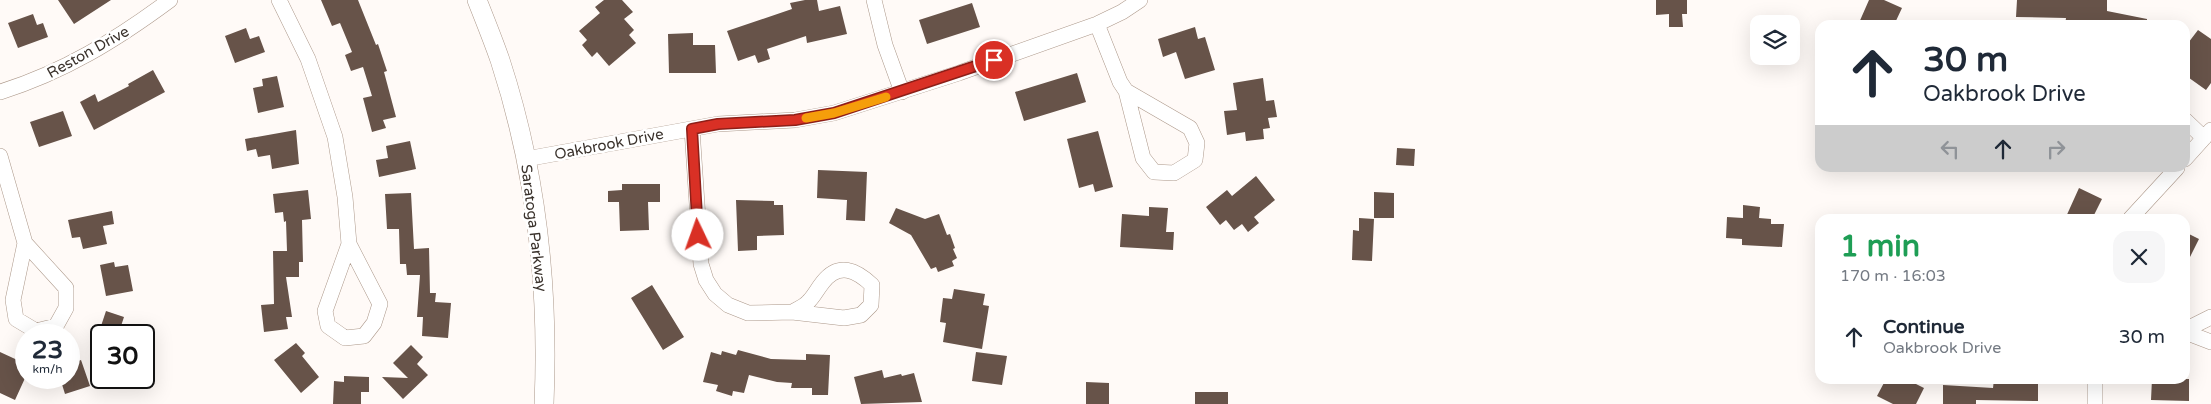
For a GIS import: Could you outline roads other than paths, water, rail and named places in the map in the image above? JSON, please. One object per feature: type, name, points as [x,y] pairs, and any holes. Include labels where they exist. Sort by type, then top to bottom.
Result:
[{"type":"street","name":"Reston Drive","points":[[0,92],[32,82],[63,69],[123,33],[170,0]]},
{"type":"street","points":[[279,0],[308,59],[335,137],[344,188],[349,244],[380,304],[374,323],[364,336],[345,338],[328,326],[324,311],[349,244]]},
{"type":"street","name":"Saratoga Parkway","points":[[477,0],[500,61],[526,159],[540,246],[545,331],[544,404]]},
{"type":"street","points":[[874,0],[885,45],[902,92]]},
{"type":"street","name":"Oakbrook Drive","points":[[526,159],[718,124],[795,120],[834,113],[902,92],[1097,24],[1122,12],[1140,0]]},
{"type":"street","points":[[1097,24],[1120,82],[1126,91],[1143,158],[1154,172],[1174,174],[1195,160],[1197,143],[1190,128],[1126,91]]},
{"type":"street","points":[[2190,123],[2207,134],[2190,153]]},
{"type":"street","points":[[692,129],[699,253],[706,280],[715,294],[737,310],[748,314],[792,312],[844,318],[861,314],[871,305],[872,285],[861,274],[850,270],[833,272],[808,302],[792,312]]},
{"type":"street","points":[[0,156],[25,243],[66,288],[66,308],[56,326],[36,331],[16,319],[13,300],[25,243]]},
{"type":"street","points":[[2135,214],[2173,172]]},
{"type":"street","points":[[2190,328],[2211,316]]},
{"type":"street","points":[[2190,333],[2211,342]]},
{"type":"street","points":[[2095,384],[2095,404]]}]
